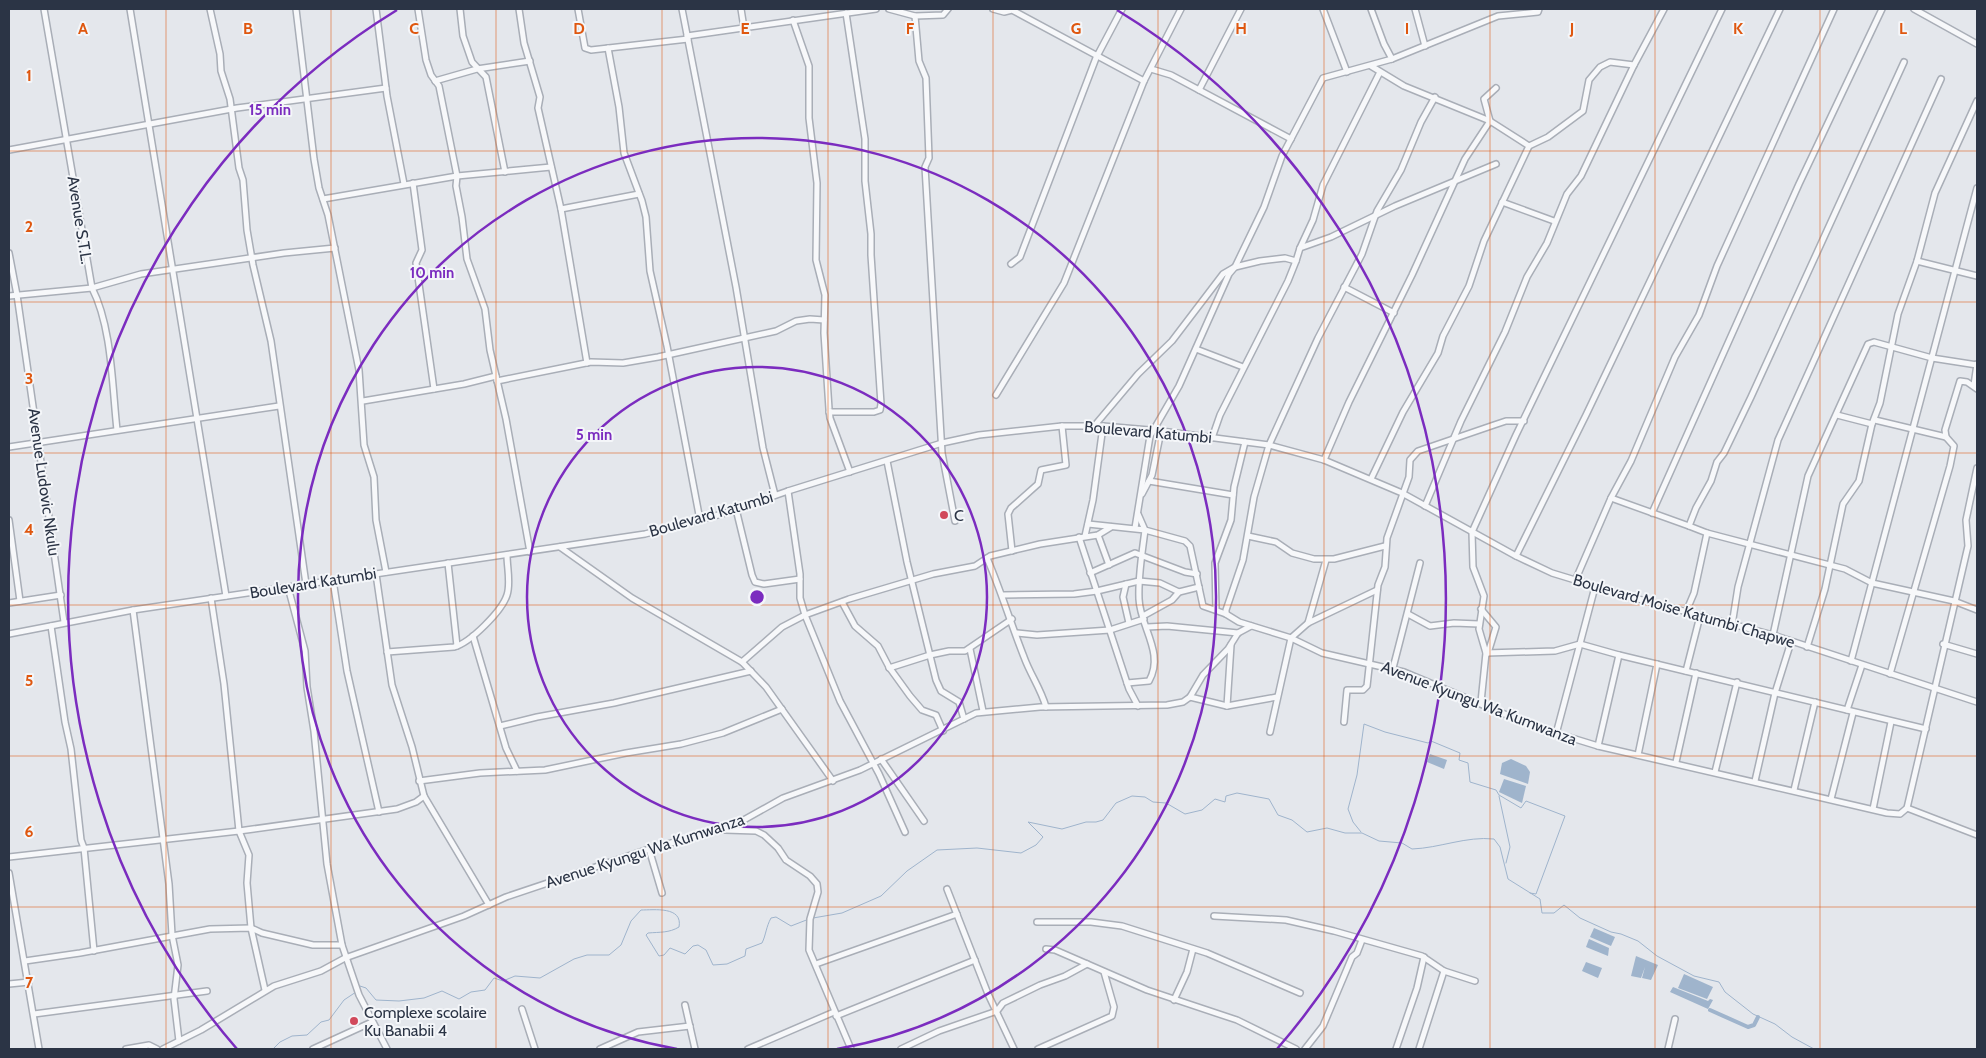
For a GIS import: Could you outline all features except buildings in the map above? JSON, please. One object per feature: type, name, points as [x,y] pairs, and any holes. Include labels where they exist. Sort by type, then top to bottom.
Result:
[{"type":"street","name":"Avenue S.T.L.","points":[[44,9],[92,288],[99,303],[104,325],[117,430]]},
{"type":"street","points":[[130,9],[226,596]]},
{"type":"street","points":[[210,9],[220,54],[221,71],[230,99],[239,168],[243,180],[252,258],[271,341],[306,584]]},
{"type":"street","points":[[296,9],[314,159],[335,248],[363,400],[364,445],[374,477],[376,520],[386,572]]},
{"type":"street","points":[[376,9],[386,88],[404,184]]},
{"type":"street","points":[[418,9],[426,60],[439,86],[457,176],[456,186],[467,259],[485,308],[490,350],[530,552]]},
{"type":"street","points":[[460,9],[463,36],[472,62],[486,78],[505,172]]},
{"type":"street","points":[[519,9],[524,44],[540,97],[538,108],[561,210],[587,363]]},
{"type":"street","points":[[578,9],[585,48],[591,50],[876,9]]},
{"type":"street","points":[[682,9],[763,448],[776,495]]},
{"type":"street","points":[[742,9],[744,28]]},
{"type":"street","points":[[889,9],[903,11],[915,16],[943,15],[948,9]]},
{"type":"street","points":[[993,9],[1004,12],[1012,10],[1144,81]]},
{"type":"street","points":[[1011,264],[1020,257],[1097,57],[1122,9]]},
{"type":"street","points":[[996,394],[1064,283],[1144,81],[1181,9]]},
{"type":"street","points":[[1199,90],[1241,9]]},
{"type":"street","points":[[1323,9],[1347,72]]},
{"type":"street","points":[[1370,9],[1392,59]]},
{"type":"street","points":[[1415,9],[1425,46]]},
{"type":"street","points":[[1135,528],[1147,448],[1153,431],[1179,386],[1230,274],[1235,268],[1291,139],[1323,78],[1392,59],[1498,16],[1538,12],[1539,9]]},
{"type":"street","points":[[1424,506],[1452,440],[1505,332],[1528,277],[1547,242],[1554,221],[1570,189],[1581,176],[1634,65],[1664,9]]},
{"type":"street","points":[[1487,653],[1479,624],[1484,596],[1473,567],[1472,532],[1500,468],[1722,9]]},
{"type":"street","points":[[1516,556],[1586,415],[1780,9]]},
{"type":"street","points":[[1575,581],[1610,498],[1631,461],[1676,357],[1699,315],[1717,266],[1834,9]]},
{"type":"street","points":[[1652,513],[1795,193],[1882,9]]},
{"type":"street","points":[[1914,9],[1977,44]]},
{"type":"street","points":[[829,412],[874,412],[880,410],[881,404],[871,234],[864,181],[865,139],[846,13]]},
{"type":"street","points":[[915,16],[919,61],[926,78],[929,158],[925,166],[942,443],[950,502],[955,521]]},
{"type":"street","points":[[793,20],[809,66],[809,118],[817,183],[816,260],[825,295],[824,320],[829,412],[850,472]]},
{"type":"street","points":[[608,48],[619,107],[624,153],[646,217],[650,271],[700,520]]},
{"type":"street","points":[[435,81],[478,69],[530,61]]},
{"type":"street","points":[[1371,479],[1403,412],[1438,353],[1443,336],[1469,286],[1484,241],[1529,146],[1548,137],[1583,110],[1590,80],[1600,67],[1610,62],[1634,65]]},
{"type":"street","points":[[1689,526],[1696,508],[1711,481],[1717,462],[1724,453],[1751,397],[1904,62]]},
{"type":"street","points":[[1371,66],[1404,86],[1490,121],[1529,146]]},
{"type":"street","points":[[1151,69],[1171,75],[1291,139]]},
{"type":"street","points":[[1212,438],[1243,367],[1280,298],[1313,220],[1324,185],[1380,72]]},
{"type":"street","points":[[1732,625],[1738,587],[1778,440],[1941,80]]},
{"type":"street","points":[[9,150],[231,109],[386,88]]},
{"type":"street","points":[[1324,460],[1349,402],[1394,313],[1466,159],[1490,121],[1484,99],[1496,88]]},
{"type":"street","points":[[1226,614],[1244,560],[1254,497],[1268,445],[1364,249],[1376,216],[1401,170],[1421,122],[1435,97]]},
{"type":"street","points":[[1807,647],[1823,597],[1843,504],[1858,481],[1884,389],[1898,314],[1917,261],[1935,192],[1977,101]]},
{"type":"street","points":[[1300,248],[1332,237],[1456,180],[1496,164]]},
{"type":"street","points":[[323,199],[457,176],[551,168]]},
{"type":"street","points":[[413,183],[422,250],[416,263],[434,389]]},
{"type":"street","points":[[1851,661],[1977,188]]},
{"type":"street","points":[[561,210],[639,194]]},
{"type":"street","points":[[1502,202],[1554,221]]},
{"type":"street","points":[[9,296],[92,288],[141,274],[335,248]]},
{"type":"street","name":"Avenue Ludovic Nkulu","points":[[9,253],[17,295],[64,622]]},
{"type":"street","points":[[1095,425],[1138,374],[1172,341],[1223,274],[1235,268],[1260,261],[1285,258],[1296,260]]},
{"type":"street","points":[[1917,261],[1977,276]]},
{"type":"street","points":[[1344,287],[1394,313]]},
{"type":"street","points":[[363,400],[587,363],[623,363],[776,331],[796,321],[814,318],[824,320]]},
{"type":"street","points":[[1772,635],[1808,476],[1869,343],[1932,358],[1977,364],[1975,387],[1960,381],[1945,430],[1946,437],[1954,446],[1954,450],[1890,674]]},
{"type":"street","points":[[1196,349],[1243,367]]},
{"type":"street","points":[[9,447],[172,421],[197,420],[279,406]]},
{"type":"street","points":[[1837,415],[1946,437]]},
{"type":"street","points":[[1344,722],[1346,691],[1348,689],[1366,688],[1377,590],[1385,568],[1385,546],[1409,477],[1408,464],[1413,454],[1506,421],[1524,421]]},
{"type":"street","name":"Boulevard Katumbi","points":[[9,634],[133,610],[645,534],[736,509],[942,443],[998,432],[1095,425],[1161,431],[1268,445],[1324,460],[1402,493]]},
{"type":"street","points":[[1012,550],[1008,520],[1011,508],[1038,484],[1041,470],[1066,465],[1062,426]]},
{"type":"street","points":[[1103,426],[1088,524],[1082,536],[1090,573],[1127,683],[1138,706]]},
{"type":"street","points":[[1140,497],[1150,481],[1161,431]]},
{"type":"street","points":[[1088,524],[1135,528],[1185,541],[1192,552],[1203,606],[1216,610],[1215,564],[1231,520],[1233,495],[1245,442]]},
{"type":"street","points":[[887,461],[906,554],[938,685],[941,691],[959,702],[964,719]]},
{"type":"street","points":[[1977,468],[1966,520],[1969,534],[1968,546],[1943,644],[1935,688],[1907,808],[1977,835]]},
{"type":"street","points":[[1150,481],[1233,495]]},
{"type":"street","points":[[788,491],[800,578],[800,598],[805,615],[840,701],[873,763],[905,832]]},
{"type":"street","name":"Boulevard Moise Katumbi Chapwe","points":[[1402,493],[1516,556],[1575,581],[1772,635],[1977,702]]},
{"type":"street","points":[[1610,498],[1707,533],[1852,572],[1872,583],[1954,601],[1977,610]]},
{"type":"street","points":[[736,509],[755,582],[764,584],[800,578]]},
{"type":"street","points":[[1127,683],[1145,683],[1153,673],[1153,648],[1139,600],[1138,581],[1145,530],[1138,514]]},
{"type":"street","points":[[9,520],[20,601]]},
{"type":"street","points":[[742,662],[776,630],[805,615],[877,589],[913,581],[933,574],[975,566],[987,558],[1012,550],[1082,536],[1098,535],[1111,527]]},
{"type":"street","points":[[1686,612],[1694,593],[1707,533]]},
{"type":"street","points":[[1098,535],[1109,566]]},
{"type":"street","points":[[1248,536],[1276,542],[1292,553],[1326,560],[1385,546]]},
{"type":"street","points":[[560,547],[632,598],[742,662],[751,670],[782,709],[833,781]]},
{"type":"street","points":[[1090,573],[1109,566],[1132,553],[1185,572],[1197,574]]},
{"type":"street","points":[[387,652],[457,646],[473,636],[507,596],[507,555]]},
{"type":"street","points":[[987,558],[1012,619],[1024,658],[1040,689],[1046,707]]},
{"type":"street","points":[[1308,623],[1326,560]]},
{"type":"street","points":[[448,563],[457,646]]},
{"type":"street","points":[[1393,668],[1420,563]]},
{"type":"street","points":[[376,574],[392,685],[412,747],[424,796],[489,905]]},
{"type":"street","points":[[334,580],[349,680],[379,812]]},
{"type":"street","points":[[1003,595],[1097,592],[1138,581],[1160,582],[1179,592]]},
{"type":"street","points":[[1126,584],[1123,597],[1129,623]]},
{"type":"street","points":[[288,587],[305,650],[307,687],[314,730],[327,864],[342,945],[359,995],[387,1049]]},
{"type":"street","points":[[1556,734],[1595,587]]},
{"type":"street","points":[[1017,633],[1037,635],[1110,630],[1143,617],[1172,600],[1179,592],[1199,588]]},
{"type":"street","points":[[1270,732],[1291,638],[1308,623],[1368,596],[1377,590]]},
{"type":"street","points":[[9,603],[61,595]]},
{"type":"street","points":[[1368,596],[1377,597]]},
{"type":"street","points":[[211,598],[224,684],[239,831],[249,855],[247,883],[251,928],[265,990]]},
{"type":"street","points":[[842,602],[855,626],[878,646],[890,668],[922,710],[936,715],[943,730]]},
{"type":"street","points":[[1481,609],[1496,627],[1487,653],[1481,702]]},
{"type":"street","points":[[133,610],[169,884],[172,935],[178,965],[176,995],[174,999],[180,1041]]},
{"type":"street","name":"Avenue Kyungu Wa Kumwanza","points":[[1216,610],[1251,626],[1291,638],[1322,653],[1393,668],[1481,702],[1556,734],[1598,746],[1676,762],[1873,809],[1900,814],[1907,808]]},
{"type":"street","points":[[1408,614],[1430,626],[1454,623],[1479,624]]},
{"type":"street","points":[[1686,671],[1700,616]]},
{"type":"street","points":[[890,668],[930,655],[970,649],[1012,619]]},
{"type":"street","points":[[51,626],[65,722],[71,749],[81,840],[84,848],[94,951]]},
{"type":"street","points":[[1147,627],[1168,626],[1238,633]]},
{"type":"street","points":[[1251,626],[1238,633],[1231,645],[1208,669],[1190,697],[1227,706],[1277,697]]},
{"type":"street","points":[[473,636],[500,726],[517,772]]},
{"type":"street","points":[[1755,781],[1775,693],[1791,642]]},
{"type":"street","points":[[1487,653],[1549,651],[1580,644],[1891,722],[1926,729]]},
{"type":"street","points":[[1943,644],[1977,654]]},
{"type":"street","points":[[1227,706],[1231,645]]},
{"type":"street","points":[[970,649],[983,711]]},
{"type":"street","points":[[1598,746],[1619,655]]},
{"type":"street","points":[[1638,755],[1657,664]]},
{"type":"street","points":[[1830,799],[1862,664]]},
{"type":"street","points":[[500,726],[632,699],[751,670]]},
{"type":"street","points":[[1676,762],[1696,673]]},
{"type":"street","points":[[1715,772],[1737,682]]},
{"type":"street","name":"Avenue Kyungu Wa Kumwanza","points":[[163,1049],[212,1024],[265,990],[321,971],[345,958],[506,897],[648,849],[742,822],[795,792],[833,781],[983,711],[1046,707],[1177,704],[1190,697]]},
{"type":"street","points":[[1794,790],[1815,702]]},
{"type":"street","points":[[419,781],[474,774],[546,770],[626,753],[687,743],[723,733],[782,709]]},
{"type":"street","points":[[1873,809],[1891,722]]},
{"type":"street","points":[[881,759],[924,821]]},
{"type":"street","points":[[9,857],[163,838],[239,831],[397,810],[416,802],[424,796]]},
{"type":"street","points":[[716,830],[756,831],[764,835],[778,848],[786,860],[810,876],[817,884],[818,892],[810,919],[808,941],[835,1014],[852,1049]]},
{"type":"street","points":[[648,849],[662,893]]},
{"type":"street","points":[[9,872],[39,1049]]},
{"type":"street","points":[[947,889],[975,960],[1014,1049]]},
{"type":"street","points":[[816,964],[957,914]]},
{"type":"street","points":[[1214,916],[1286,920],[1424,957],[1444,971],[1475,980]]},
{"type":"street","points":[[1037,922],[1091,922],[1122,926],[1193,949],[1300,993]]},
{"type":"street","points":[[25,961],[94,951],[210,929],[251,928],[262,933],[313,945],[342,945]]},
{"type":"street","points":[[1305,1049],[1323,1026],[1352,957],[1357,953],[1362,940]]},
{"type":"street","points":[[1046,949],[1174,1000],[1237,1020],[1282,1046],[1296,1049]]},
{"type":"street","points":[[1174,1000],[1187,972],[1193,949]]},
{"type":"street","points":[[1396,1049],[1417,988],[1424,957]]},
{"type":"street","points":[[748,1049],[975,960]]},
{"type":"street","points":[[901,1049],[939,1031],[997,1012],[1003,1003],[1040,985],[1066,976],[1087,964]]},
{"type":"street","points":[[1419,1049],[1444,971]]},
{"type":"street","points":[[1038,1049],[1112,1016],[1114,1007],[1104,972]]},
{"type":"street","points":[[9,984],[29,982]]},
{"type":"street","points":[[34,1014],[207,991]]},
{"type":"street","points":[[685,1005],[696,1049]]},
{"type":"street","points":[[522,1009],[535,1049]]},
{"type":"street","points":[[1668,1049],[1675,1018]]},
{"type":"street","points":[[313,1049],[372,1022]]},
{"type":"street","points":[[600,1049],[638,1032],[690,1026]]},
{"type":"street","points":[[126,1049],[149,1045],[157,1049]]},
{"type":"water","points":[[1430,754],[1447,760],[1444,769],[1427,762]]},
{"type":"water","points":[[1511,759],[1526,766],[1530,772],[1528,784],[1500,774],[1502,763]]},
{"type":"water","points":[[1504,779],[1526,786],[1522,803],[1499,792]]},
{"type":"water","points":[[1594,928],[1615,937],[1611,946],[1590,937]]},
{"type":"water","points":[[1589,939],[1609,948],[1608,956],[1586,947]]},
{"type":"water","points":[[1636,956],[1658,965],[1651,980],[1642,978],[1645,967],[1641,978],[1631,976]]},
{"type":"water","points":[[1586,962],[1602,968],[1598,978],[1582,971]]},
{"type":"water","points":[[1684,974],[1713,987],[1707,999],[1678,988]]},
{"type":"water","points":[[1673,987],[1708,1001],[1710,999],[1713,1000],[1708,1009],[1670,992]]},
{"type":"waterway","points":[[1361,832],[1353,822],[1348,809],[1357,775],[1364,724],[1385,732],[1428,743],[1431,741],[1460,753],[1459,760],[1468,763],[1470,782],[1496,790],[1499,795],[1521,808],[1526,801],[1565,816],[1536,894],[1530,893]]},
{"type":"waterway","points":[[813,918],[842,913],[881,896],[907,871],[937,850],[977,848],[1021,853],[1036,845],[1043,837],[1028,822],[1062,829],[1086,822],[1096,822],[1103,820],[1116,803],[1132,796],[1145,797],[1153,802],[1166,803],[1185,814],[1202,810],[1215,799],[1225,802],[1226,796],[1237,793],[1269,799],[1278,815],[1292,820],[1307,832],[1327,828],[1345,833],[1362,833],[1379,841],[1402,843],[1412,849],[1473,839],[1494,839],[1500,847],[1508,879],[1540,899],[1542,913],[1554,913],[1564,905],[1580,918],[1611,932],[1638,941],[1657,956],[1694,976],[1719,982],[1725,992],[1753,1014],[1775,1024],[1792,1037],[1814,1049]]},
{"type":"waterway","points":[[1499,796],[1510,847],[1506,863]]},
{"type":"waterway","points":[[358,989],[360,986],[366,988],[376,1000],[399,1001],[424,998],[442,991],[459,999],[471,992],[485,990],[494,978],[503,981],[515,976],[540,978],[574,959],[587,955],[609,955],[621,945],[631,921],[641,910],[672,912],[677,915],[679,920],[679,927],[675,929],[648,933],[646,935],[659,956],[664,955],[670,948],[685,954],[693,946],[698,945],[706,950],[713,965],[727,964],[745,956],[746,949],[762,943],[771,918],[776,917],[791,926],[809,919]]},
{"type":"waterway","points":[[273,1049],[280,1042],[292,1036],[307,1035],[321,1022],[329,1020],[344,1000],[356,992]]},
{"type":"waterway","points":[[1710,1010],[1748,1027],[1754,1025],[1758,1017]]},
{"type":"place","name":"C","points":[[944,515]]},
{"type":"place","name":"Complexe scolaire Ku Banabii 4","points":[[354,1021]]}]
